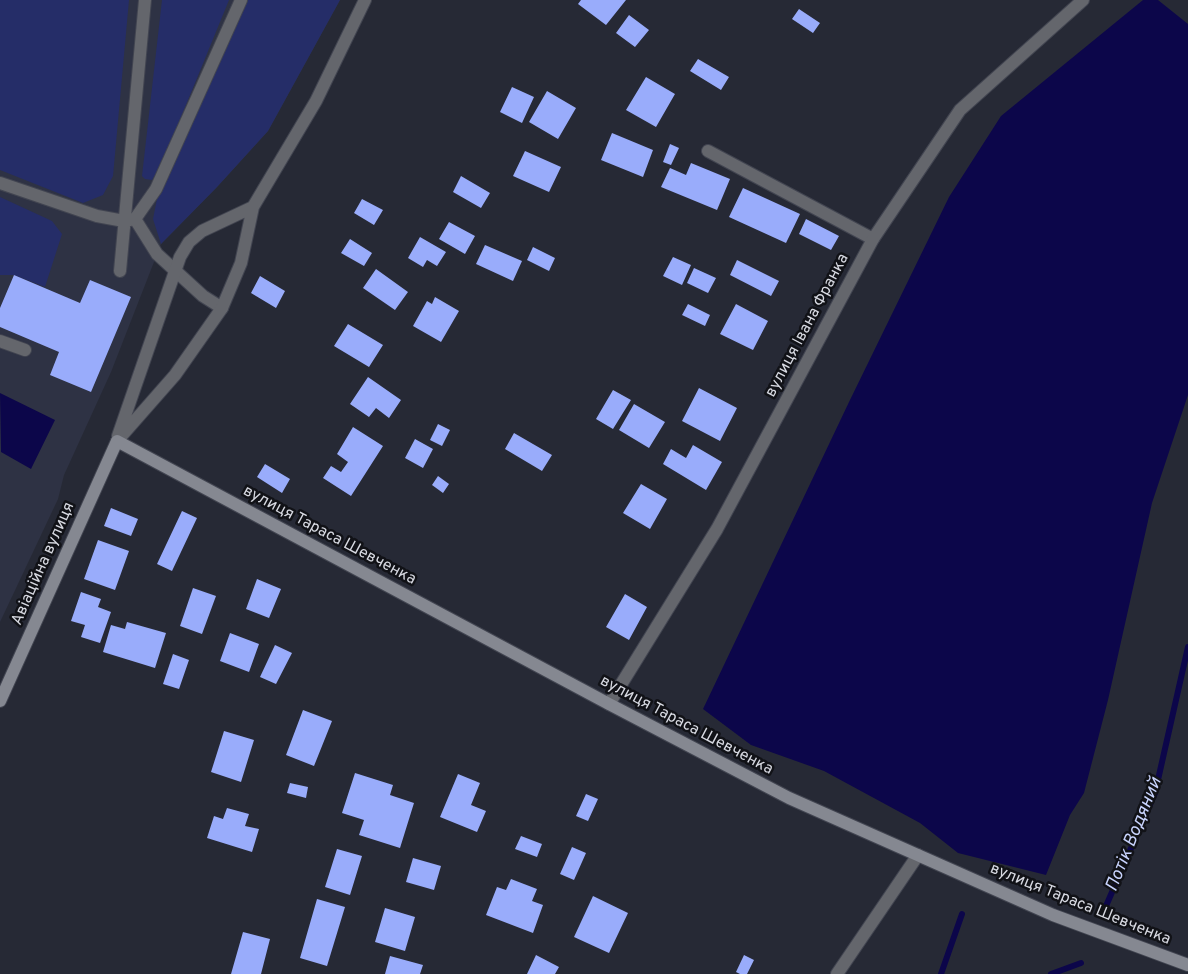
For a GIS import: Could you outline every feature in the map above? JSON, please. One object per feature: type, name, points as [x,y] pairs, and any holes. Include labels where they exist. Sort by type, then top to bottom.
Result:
[{"type":"street","points":[[120,271],[130,220],[145,0]]},
{"type":"street","points":[[130,220],[156,189],[241,0]]},
{"type":"street","points":[[117,441],[175,375],[222,308],[241,263],[253,207],[316,101],[365,0]]},
{"type":"street","name":"вулиця Івана Франка","points":[[609,704],[717,529],[873,239],[960,110],[1083,0]]},
{"type":"street","points":[[708,151],[873,239]]},
{"type":"street","points":[[0,183],[97,216],[130,220],[157,254],[202,296],[222,308]]},
{"type":"street","points":[[117,441],[174,270],[188,242],[202,231],[253,207]]},
{"type":"street","points":[[0,341],[25,350]]},
{"type":"street","name":"вулиця Тараса Шевченка","points":[[117,441],[788,798],[1053,915],[1188,965]]},
{"type":"street","name":"Авіаційна вулиця","points":[[0,701],[117,441]]},
{"type":"street","points":[[836,974],[918,855]]},
{"type":"shaded area","points":[[0,0],[340,0],[268,131],[161,244],[111,372],[64,475],[58,499],[0,622]]},
{"type":"shaded area","points":[[0,0],[129,0],[113,176],[103,195],[83,203],[0,170]]},
{"type":"shaded area","points":[[162,0],[229,0],[161,166],[152,180],[145,179],[142,176]]},
{"type":"shaded area","points":[[246,0],[340,0],[268,131],[161,244],[153,219],[157,199]]},
{"type":"shaded area","points":[[1143,0],[1158,0],[1188,24],[1188,395],[1152,503],[1108,700],[1084,793],[1070,815],[1046,875],[958,853],[920,823],[824,771],[751,745],[703,709],[949,197],[1001,116]]},
{"type":"shaded area","points":[[0,197],[52,221],[62,234],[45,287],[14,275],[0,275]]},
{"type":"shaded area","points":[[0,393],[55,420],[31,469],[1,452]]},
{"type":"building","points":[[581,0],[626,0],[606,25],[578,4]]},
{"type":"building","points":[[799,9],[820,23],[813,33],[792,19]]},
{"type":"building","points":[[629,15],[649,30],[635,47],[616,33]]},
{"type":"building","points":[[698,59],[729,77],[721,90],[690,71]]},
{"type":"building","points":[[646,77],[675,94],[656,127],[626,110]]},
{"type":"building","points":[[512,87],[534,97],[522,123],[500,112]]},
{"type":"building","points":[[547,91],[576,108],[558,139],[529,122]]},
{"type":"building","points":[[612,133],[653,150],[643,177],[601,160]]},
{"type":"building","points":[[670,144],[679,148],[671,165],[663,162]]},
{"type":"building","points":[[525,151],[561,167],[549,192],[513,176]]},
{"type":"building","points":[[691,163],[730,179],[717,210],[661,187],[670,168],[686,175]]},
{"type":"building","points":[[461,176],[490,193],[481,208],[453,192]]},
{"type":"building","points":[[743,188],[800,214],[786,243],[729,217]]},
{"type":"building","points":[[362,199],[383,210],[374,225],[354,213]]},
{"type":"building","points":[[806,219],[839,236],[831,250],[799,234]]},
{"type":"building","points":[[449,222],[475,236],[465,254],[439,239]]},
{"type":"building","points":[[420,237],[446,252],[437,266],[427,260],[423,267],[408,258]]},
{"type":"building","points":[[350,239],[372,253],[364,266],[341,253]]},
{"type":"building","points":[[485,245],[522,261],[513,281],[476,264]]},
{"type":"building","points":[[533,247],[555,258],[549,271],[527,260]]},
{"type":"building","points":[[673,257],[691,265],[682,285],[663,276]]},
{"type":"building","points":[[737,260],[779,281],[771,296],[730,275]]},
{"type":"building","points":[[694,268],[716,278],[708,293],[687,283]]},
{"type":"building","points":[[376,269],[408,292],[395,310],[363,288]]},
{"type":"building","points":[[14,275],[80,303],[90,280],[131,297],[91,392],[50,375],[59,352],[0,327],[0,308]]},
{"type":"building","points":[[260,276],[285,291],[276,308],[251,293]]},
{"type":"building","points":[[435,297],[459,311],[441,342],[413,326],[427,301],[432,304]]},
{"type":"building","points":[[688,304],[710,315],[705,326],[682,315]]},
{"type":"building","points":[[736,304],[768,321],[753,350],[720,334]]},
{"type":"building","points":[[348,324],[383,345],[369,367],[334,346]]},
{"type":"building","points":[[368,377],[401,400],[389,418],[376,408],[369,417],[350,404]]},
{"type":"building","points":[[699,388],[737,408],[720,441],[682,421]]},
{"type":"building","points":[[613,390],[631,400],[613,429],[596,419]]},
{"type":"building","points":[[634,404],[665,422],[649,448],[619,430]]},
{"type":"building","points":[[438,424],[450,430],[442,446],[430,440]]},
{"type":"building","points":[[353,427],[383,446],[351,496],[323,478],[331,466],[341,472],[348,462],[337,454]]},
{"type":"building","points":[[514,433],[552,455],[542,471],[505,449]]},
{"type":"building","points":[[415,439],[433,449],[423,468],[405,458]]},
{"type":"building","points":[[693,445],[722,462],[706,490],[663,464],[671,449],[686,458]]},
{"type":"building","points":[[265,464],[290,479],[282,493],[257,477]]},
{"type":"building","points":[[438,476],[449,484],[443,493],[432,485]]},
{"type":"building","points":[[641,484],[667,499],[650,529],[623,513]]},
{"type":"building","points":[[111,508],[138,519],[131,536],[104,526]]},
{"type":"building","points":[[182,511],[197,518],[172,571],[157,564]]},
{"type":"building","points":[[98,540],[129,551],[115,590],[84,579]]},
{"type":"building","points":[[257,579],[281,589],[269,618],[246,609]]},
{"type":"building","points":[[193,588],[216,596],[202,634],[180,626]]},
{"type":"building","points":[[81,592],[101,599],[98,607],[111,612],[100,643],[81,637],[85,625],[71,621]]},
{"type":"building","points":[[625,594],[647,607],[629,640],[606,627]]},
{"type":"building","points":[[127,622],[166,633],[155,668],[103,652],[111,625],[125,629]]},
{"type":"building","points":[[230,633],[259,644],[249,672],[220,661]]},
{"type":"building","points":[[275,645],[292,653],[276,684],[260,677]]},
{"type":"building","points":[[173,654],[189,660],[179,689],[163,684]]},
{"type":"building","points":[[303,710],[332,721],[314,766],[286,755]]},
{"type":"building","points":[[224,731],[254,740],[241,782],[211,772]]},
{"type":"building","points":[[355,773],[393,785],[390,795],[414,803],[400,848],[359,835],[364,820],[342,813]]},
{"type":"building","points":[[458,774],[480,783],[471,805],[486,811],[477,832],[440,817]]},
{"type":"building","points":[[290,783],[308,787],[306,798],[287,793]]},
{"type":"building","points":[[586,794],[598,799],[588,821],[576,816]]},
{"type":"building","points":[[227,808],[249,814],[245,826],[259,829],[252,852],[207,838],[214,816],[223,819]]},
{"type":"building","points":[[521,836],[542,844],[537,857],[515,849]]},
{"type":"building","points":[[572,847],[586,853],[574,880],[560,874]]},
{"type":"building","points":[[337,849],[362,856],[350,895],[325,887]]},
{"type":"building","points":[[413,858],[441,866],[434,890],[406,882]]},
{"type":"building","points":[[511,879],[537,889],[532,901],[543,905],[533,933],[486,915],[497,887],[506,890]]},
{"type":"building","points":[[593,896],[628,913],[609,953],[574,937]]},
{"type":"building","points":[[317,899],[345,907],[327,966],[300,958]]},
{"type":"building","points":[[385,908],[415,917],[405,951],[375,942]]},
{"type":"building","points":[[243,932],[270,939],[261,974],[231,974]]},
{"type":"building","points":[[536,955],[559,967],[555,974],[527,974]]},
{"type":"building","points":[[744,955],[754,960],[747,974],[740,974],[736,972]]},
{"type":"building","points":[[390,956],[423,965],[420,974],[385,974]]},
{"type":"waterway","name":"Потік Водяний","points":[[1106,906],[1155,793],[1188,647]]},
{"type":"waterway","points":[[941,974],[962,914]]},
{"type":"waterway","name":"Потік Водяний","points":[[1051,974],[1081,963]]}]
